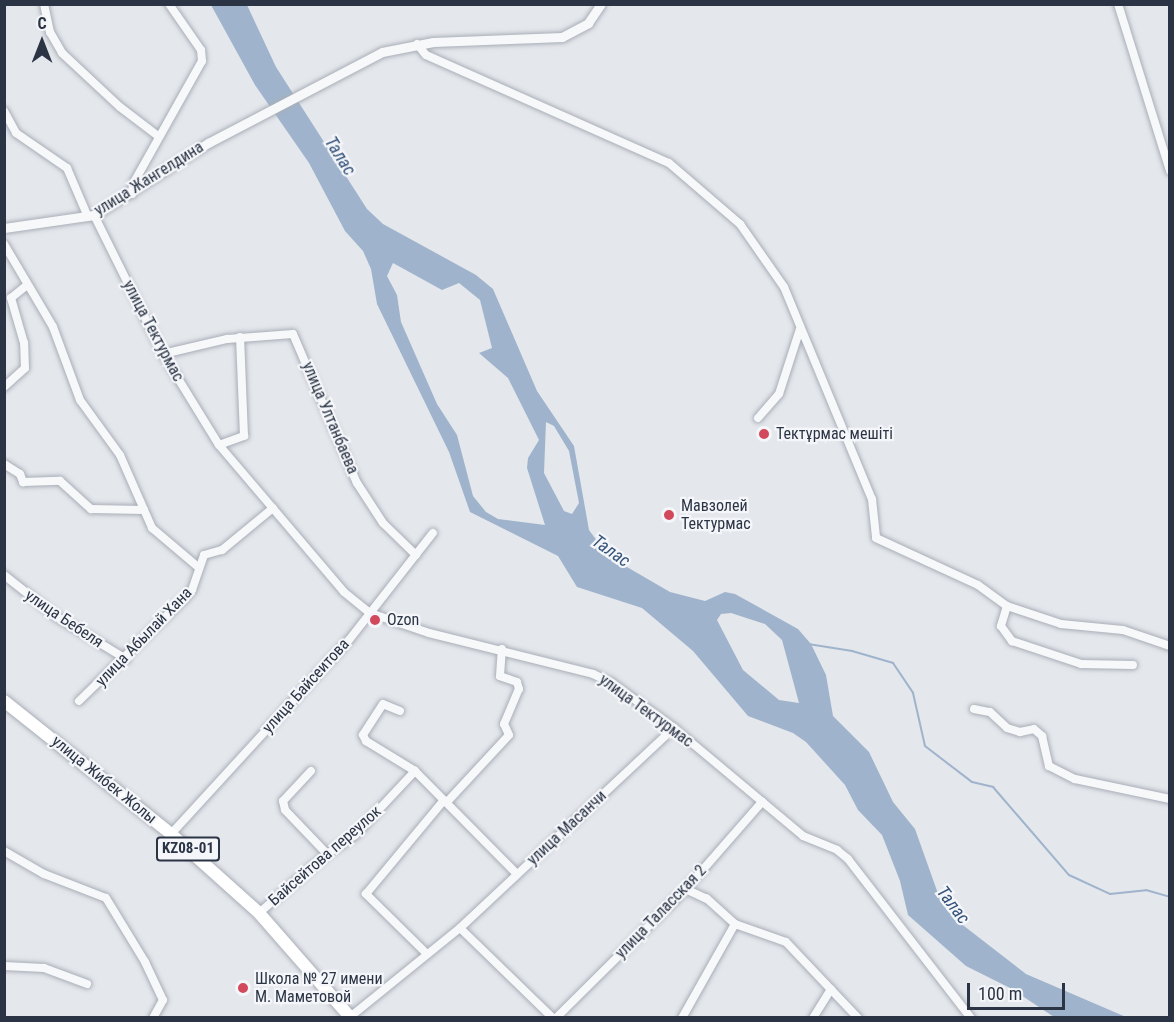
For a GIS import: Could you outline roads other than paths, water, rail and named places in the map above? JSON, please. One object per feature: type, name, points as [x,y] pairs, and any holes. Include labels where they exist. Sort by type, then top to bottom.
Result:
[{"type":"main road","name":"улица Жибек Жолы","points":[[4,700],[171,834],[259,913],[350,1017]]},
{"type":"street","points":[[44,4],[50,32],[62,53],[120,107],[158,136]]},
{"type":"street","points":[[132,194],[133,184],[158,136],[202,61],[201,50],[169,4]]},
{"type":"street","name":"улица Жангелдина","points":[[4,228],[91,216],[132,194],[175,162],[253,118],[382,52],[417,44],[562,37],[588,23],[601,4]]},
{"type":"street","points":[[1118,4],[1170,171]]},
{"type":"street","points":[[417,44],[426,55],[610,134],[684,173],[740,224],[762,251],[784,287],[872,499],[876,538],[978,585],[1007,606],[1061,624],[1123,630],[1170,646]]},
{"type":"street","name":"улица Тектурмас","points":[[4,111],[16,133],[67,168],[163,354],[219,445],[344,592],[370,613],[429,633],[502,649],[593,674],[612,683],[674,728],[803,836],[837,850],[848,860],[971,1017]]},
{"type":"street","name":"улица Абылай Хана","points":[[4,244],[52,327],[80,400],[120,455],[156,534],[198,567]]},
{"type":"street","points":[[4,387],[25,368],[24,343],[8,299],[27,285]]},
{"type":"street","points":[[758,418],[779,394],[800,329]]},
{"type":"street","name":"улица Ултанбаева","points":[[240,337],[293,334],[357,483],[383,523],[416,555]]},
{"type":"street","points":[[163,354],[240,337],[244,436],[219,445]]},
{"type":"street","points":[[4,464],[20,474],[22,482],[60,481],[91,509],[144,510]]},
{"type":"street","name":"улица Абылай Хана","points":[[79,702],[126,659],[192,590],[204,555],[222,550],[273,508]]},
{"type":"street","name":"улица Байсеитова","points":[[171,834],[370,613],[434,533]]},
{"type":"street","name":"улица Бебеля","points":[[4,575],[57,616],[126,659]]},
{"type":"street","points":[[1007,606],[1000,626],[1012,641],[1082,664],[1133,665]]},
{"type":"street","points":[[427,954],[366,894],[445,801],[509,735],[504,724],[519,689],[517,682],[500,676],[502,649]]},
{"type":"street","points":[[400,711],[382,704],[363,735],[366,741],[415,771],[516,873]]},
{"type":"street","points":[[974,709],[990,712],[1007,728],[1020,732],[1034,729],[1041,736],[1049,766],[1075,779],[1170,800]]},
{"type":"street","name":"улица Масанчи","points":[[350,1017],[460,928],[516,873],[674,728]]},
{"type":"street","points":[[311,771],[283,801],[292,820],[327,854]]},
{"type":"street","name":"Байсейтова переулок","points":[[259,913],[327,854],[355,835],[415,771]]},
{"type":"street","name":"улица Таласская 2","points":[[554,1017],[686,889],[762,802]]},
{"type":"street","points":[[4,851],[44,874],[106,898],[145,962],[163,1000],[153,1017]]},
{"type":"street","points":[[686,889],[706,899],[735,924],[786,942],[858,1017]]},
{"type":"street","points":[[682,1017],[735,924]]},
{"type":"street","points":[[460,928],[554,1017]]},
{"type":"street","points":[[4,966],[44,968],[87,984]]},
{"type":"street","points":[[813,1017],[831,989]]},
{"type":"water","points":[[211,5],[247,5],[276,67],[367,209],[383,224],[476,275],[493,289],[537,391],[574,446],[589,530],[608,556],[670,592],[705,601],[725,592],[735,594],[798,629],[811,644],[826,675],[833,716],[869,752],[893,802],[915,829],[941,902],[955,919],[1026,974],[1126,1017],[1054,1017],[1012,989],[966,966],[908,915],[900,881],[882,835],[858,810],[845,785],[806,742],[793,733],[748,716],[693,651],[642,608],[577,587],[558,556],[470,512],[449,452],[377,304],[371,269],[363,251],[345,231],[309,163],[255,85]],"holes":[[[393,263],[442,290],[459,283],[480,300],[492,348],[479,353],[508,378],[539,440],[528,458],[527,468],[545,525],[498,519],[486,512],[473,496],[457,435],[437,404],[401,322],[397,295],[387,276]],[[546,422],[554,426],[569,451],[579,503],[572,514],[564,511],[544,473]],[[731,613],[765,624],[782,640],[799,703],[779,700],[743,670],[717,620],[721,614]]]},
{"type":"waterway","points":[[808,644],[852,651],[893,663],[913,693],[925,746],[972,782],[993,787],[1069,875],[1110,894],[1146,890],[1170,897]]},
{"type":"place","name":"Тектұрмас мешіті","points":[[764,434]]},
{"type":"place","name":"Мавзолей Тектурмас","points":[[669,515]]},
{"type":"place","name":"Ozon","points":[[375,620]]},
{"type":"place","name":"Школа № 27 имени М. Маметовой","points":[[243,988]]},
{"type":"water label","name":"Талас","points":[[340,156]]},
{"type":"water label","name":"Талас","points":[[611,551]]},
{"type":"water label","name":"Талас","points":[[953,905]]}]
